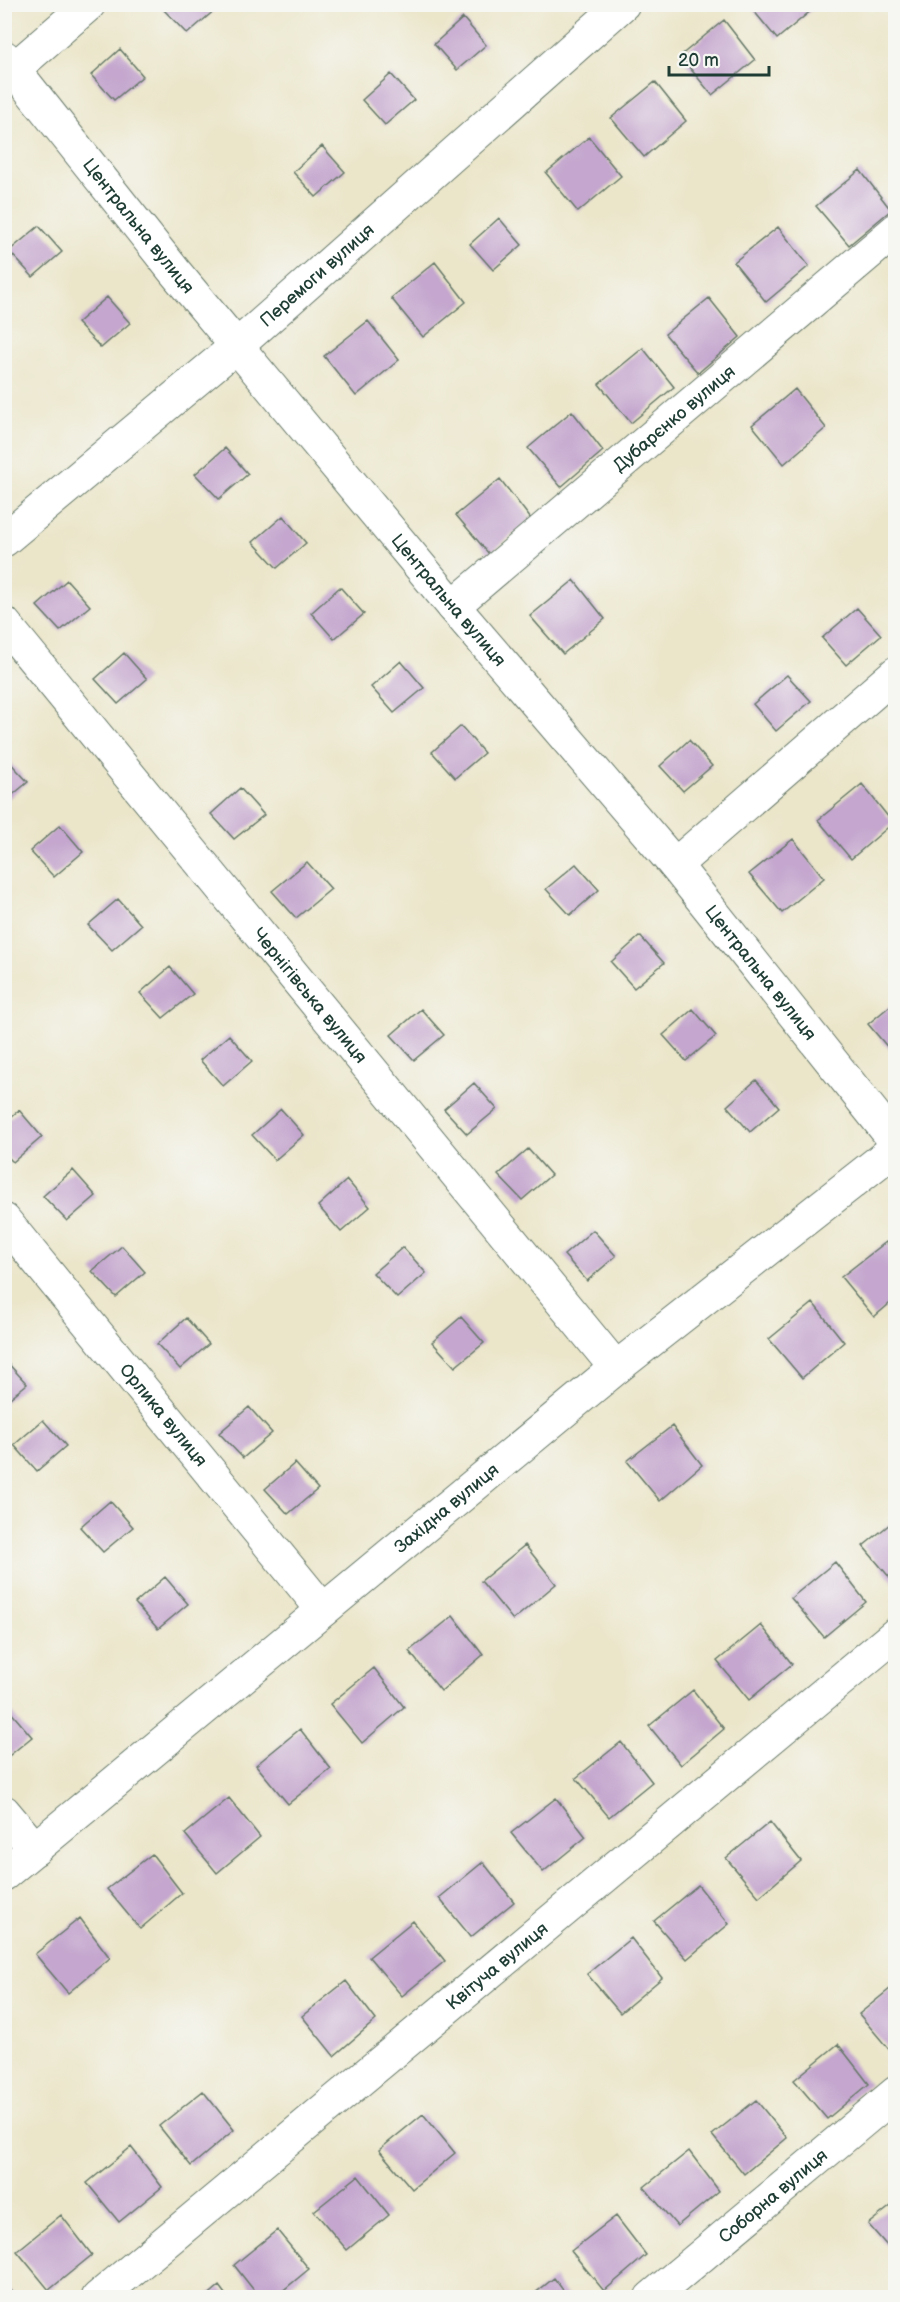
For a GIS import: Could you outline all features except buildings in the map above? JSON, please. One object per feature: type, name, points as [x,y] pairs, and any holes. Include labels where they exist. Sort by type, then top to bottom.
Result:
[{"type":"street","points":[[9,63],[89,4]]},
{"type":"street","name":"Перемоги вулиця","points":[[4,540],[238,345],[623,4]]},
{"type":"street","name":"Центральна вулиця","points":[[9,63],[176,272],[453,606],[675,865],[896,1142]]},
{"type":"street","name":"Дубарєнко вулиця","points":[[453,606],[896,230]]},
{"type":"street","name":"Чернігівська вулиця","points":[[4,623],[616,1368]]},
{"type":"street","points":[[675,865],[896,674]]},
{"type":"street","name":"Західна вулиця","points":[[4,1874],[616,1368],[896,1148]]},
{"type":"street","name":"Орлика вулиця","points":[[4,1220],[323,1610]]},
{"type":"street","name":"Квітуча вулиця","points":[[98,2298],[896,1634]]},
{"type":"street","points":[[4,1812],[35,1849]]},
{"type":"street","name":"Соборна вулиця","points":[[651,2298],[896,2093]]}]
